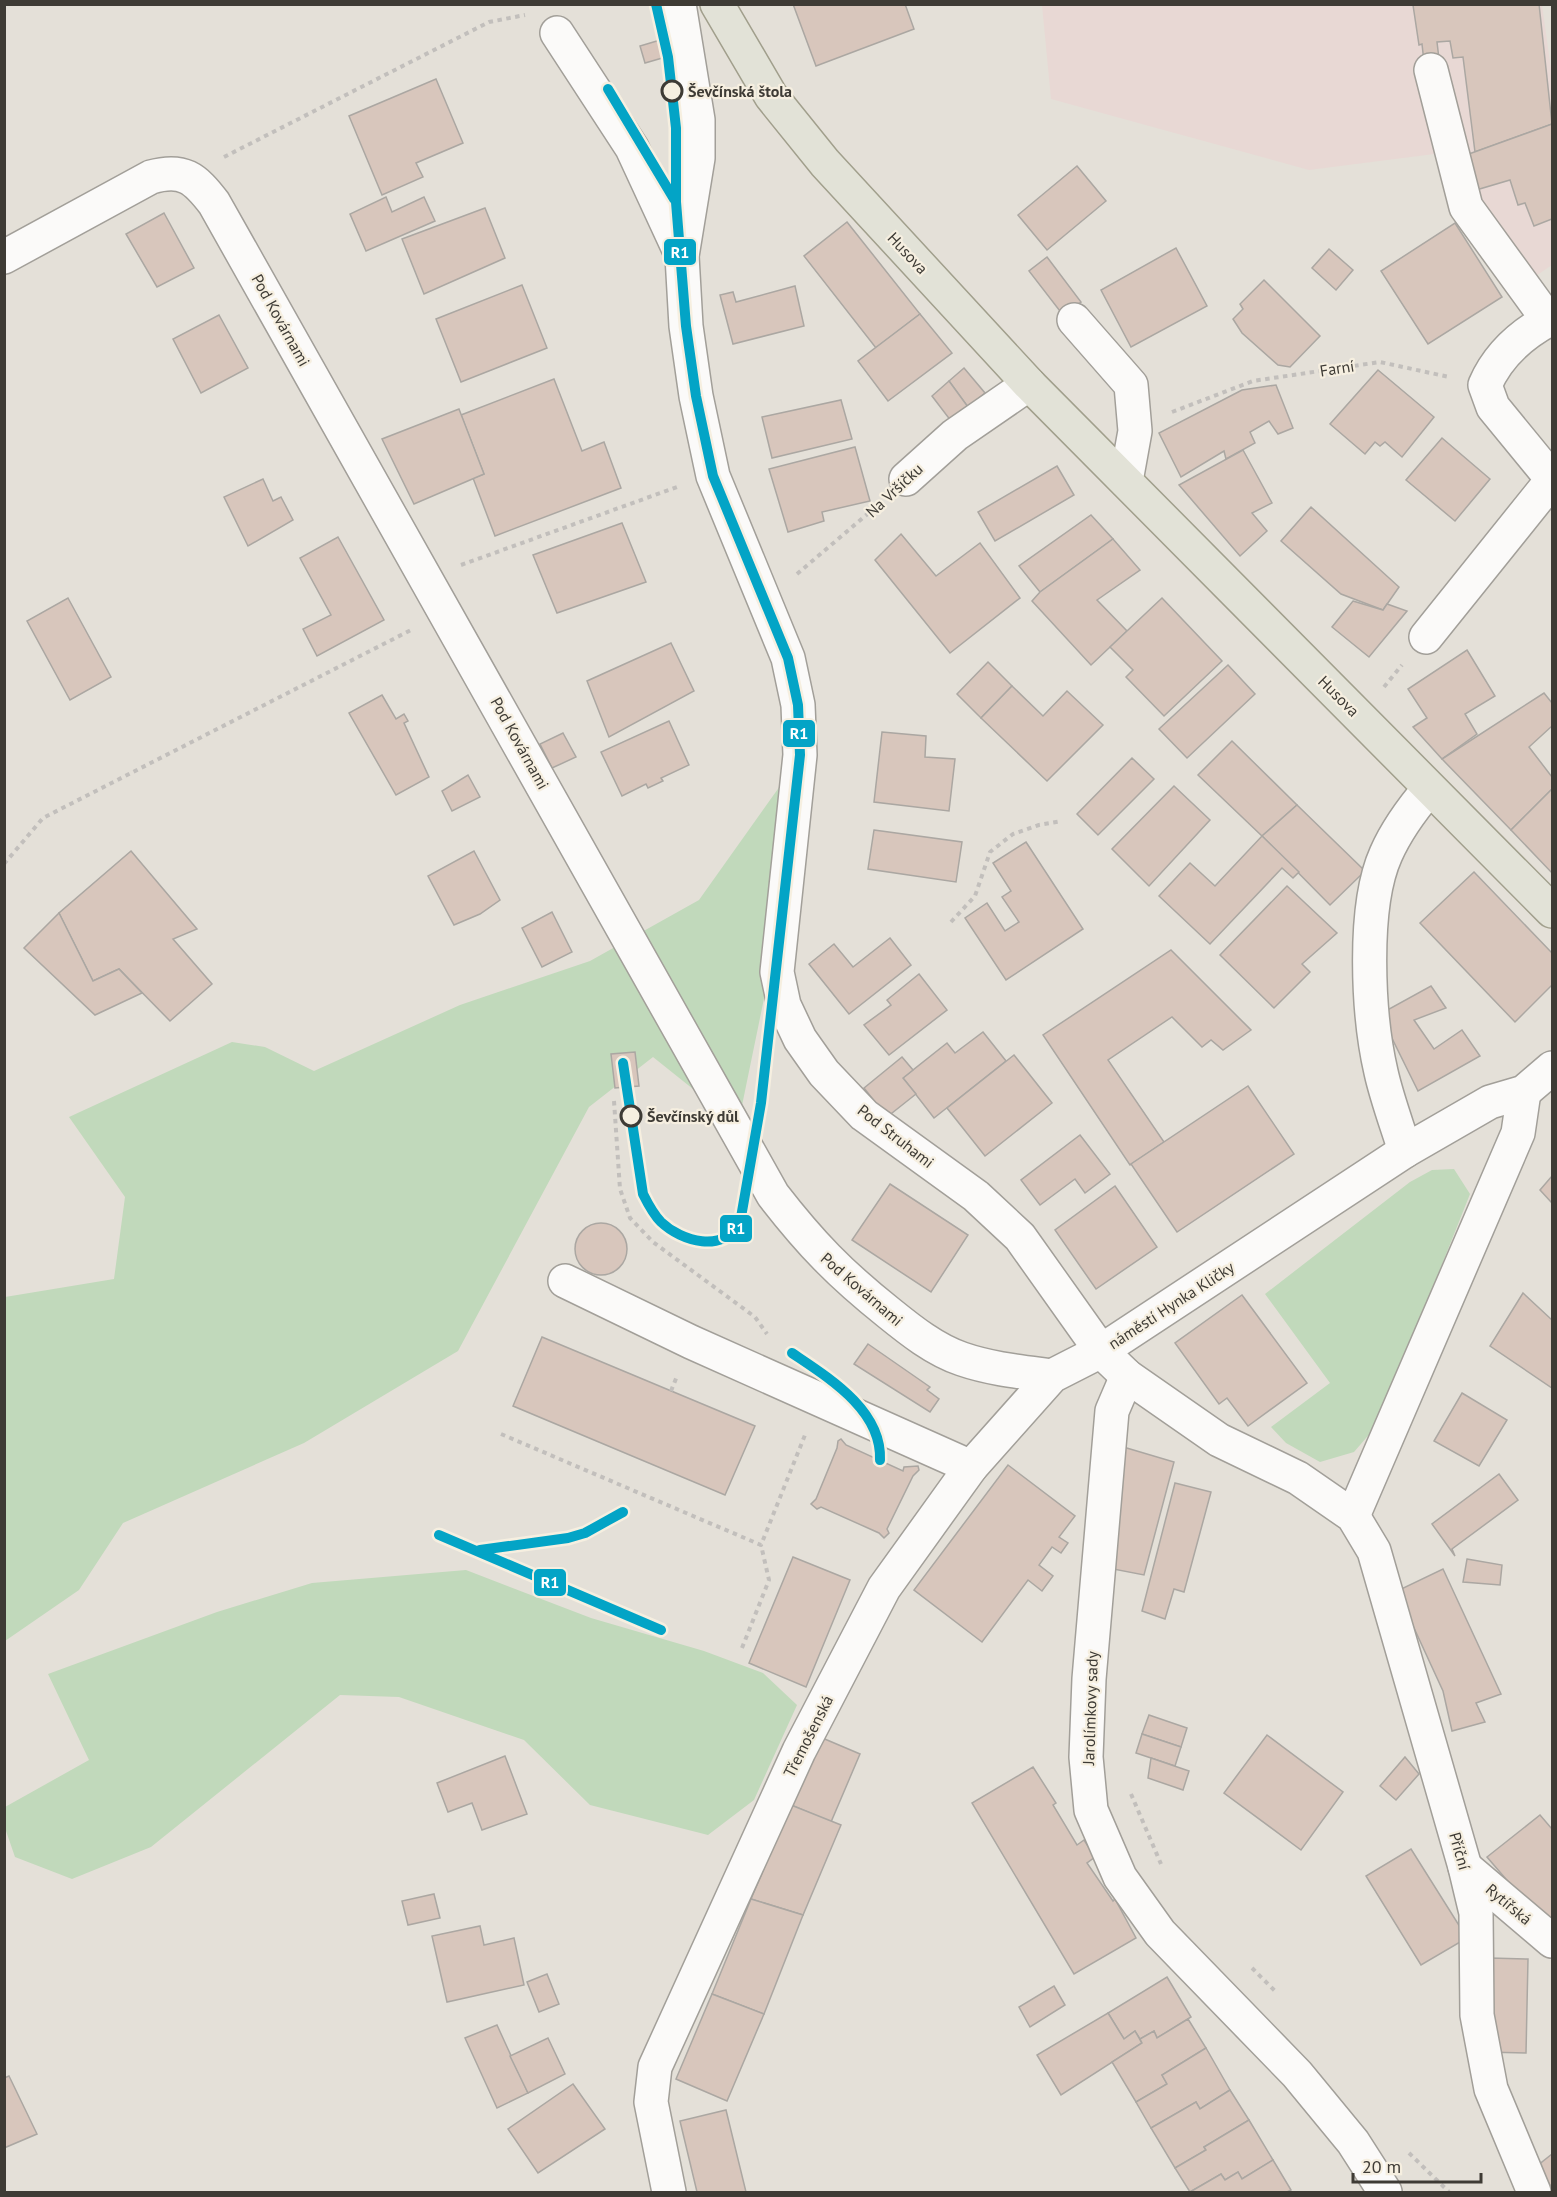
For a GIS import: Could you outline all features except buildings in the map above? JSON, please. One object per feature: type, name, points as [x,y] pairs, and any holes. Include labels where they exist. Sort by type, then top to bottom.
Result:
[{"type":"main road","name":"Husova","points":[[717,4],[771,96],[819,155],[1029,384],[1552,911]]},
{"type":"street","name":"Pod Struhami","points":[[679,4],[698,120],[698,158],[682,256],[686,326],[696,396],[713,476],[788,658],[798,705],[800,755],[777,972],[788,1014],[800,1039],[824,1073],[864,1114],[976,1196],[1020,1237],[1101,1351]]},
{"type":"street","points":[[557,33],[632,148],[682,256]]},
{"type":"street","points":[[1426,637],[1552,480],[1498,415],[1485,386],[1493,366],[1508,349],[1550,319],[1466,207],[1431,70]]},
{"type":"street","points":[[4,257],[152,177],[168,173],[186,176]]},
{"type":"street","name":"Pod Kovárnami","points":[[186,176],[202,188],[214,203],[446,611],[722,1107],[774,1195],[805,1237],[840,1274],[915,1334],[960,1358],[1005,1370],[1052,1376]]},
{"type":"street","points":[[1074,320],[1131,385],[1135,431],[1126,481]]},
{"type":"street","name":"Na Vršíčku","points":[[906,479],[955,435],[1029,384]]},
{"type":"street","points":[[1405,1151],[1379,1060],[1371,1002],[1371,919],[1385,856],[1407,815],[1429,789]]},
{"type":"street","name":"náměstí Hynka Kličky","points":[[1353,1516],[1298,1478],[1219,1440],[1128,1376],[1101,1351],[1405,1151],[1490,1102],[1524,1092],[1552,1068]]},
{"type":"street","points":[[1353,1516],[1518,1133],[1524,1092]]},
{"type":"street","points":[[565,1281],[691,1342],[971,1467]]},
{"type":"street","name":"Třemošenská","points":[[669,2193],[651,2102],[655,2067],[799,1751],[879,1598],[971,1467],[1052,1376],[1101,1351]]},
{"type":"street","name":"Jarolímkovy sady","points":[[1128,1376],[1112,1411],[1089,1679],[1086,1757],[1091,1810],[1120,1877],[1161,1933],[1297,2074],[1353,2142],[1385,2193]]},
{"type":"street","name":"Příční","points":[[1353,1516],[1374,1551],[1465,1867],[1476,1913],[1478,2015],[1491,2089],[1534,2193]]},
{"type":"street","name":"Rytířská","points":[[1465,1867],[1552,1941]]},
{"type":"path","points":[[186,176],[489,22],[522,14],[557,33]]},
{"type":"path","name":"Farní","points":[[1191,403],[1252,381],[1380,362],[1485,386]]},
{"type":"path","name":"Na Vršíčku","points":[[763,601],[832,545],[906,479]]},
{"type":"path","points":[[426,578],[686,484]]},
{"type":"path","points":[[4,864],[43,818],[446,611]]},
{"type":"path","points":[[1358,717],[1426,637]]},
{"type":"path","points":[[951,922],[975,896],[990,852],[1013,834],[1039,825],[1062,821]]},
{"type":"path","points":[[614,1101],[620,1189],[630,1218],[653,1242],[755,1317],[765,1328],[769,1339],[759,1371]]},
{"type":"path","points":[[742,1648],[769,1580],[761,1545],[820,1398]]},
{"type":"path","points":[[501,1434],[761,1545]]},
{"type":"path","points":[[1127,1784],[1165,1871]]},
{"type":"path","points":[[1248,1964],[1279,1996]]},
{"type":"path","points":[[1403,2145],[1449,2193]]},
{"type":"shaded area","points":[[1042,5],[1542,5],[1552,76],[1552,265],[1511,293],[1450,152],[1309,170],[1051,99]]},
{"type":"green space","points":[[785,779],[768,979],[738,1125],[653,1057],[589,1107],[458,1351],[304,1443],[123,1523],[79,1590],[5,1641],[5,1297],[114,1279],[125,1197],[69,1117],[232,1042],[265,1047],[314,1071],[460,1005],[590,961],[699,900]]},
{"type":"green space","points":[[1454,1169],[1470,1194],[1379,1423],[1354,1452],[1320,1462],[1286,1443],[1271,1427],[1330,1383],[1265,1294],[1410,1182],[1432,1170]]},
{"type":"green space","points":[[466,1570],[591,1618],[704,1651],[763,1673],[797,1705],[754,1800],[708,1835],[590,1805],[524,1740],[399,1697],[340,1695],[151,1847],[72,1879],[15,1857],[5,1828],[5,1807],[89,1760],[48,1674],[217,1612],[312,1583]]},
{"type":"transit line","name":"R1","points":[[623,1063],[643,1194],[656,1216],[670,1229],[691,1239],[713,1241],[733,1232],[740,1223],[761,1103],[800,755],[798,705],[788,658],[713,476],[696,396],[686,326],[676,202],[676,128],[668,57],[656,4]]},
{"type":"transit line","name":"R1","points":[[608,89],[674,199]]},
{"type":"transit line","name":"R1","points":[[792,1353],[837,1385],[863,1411],[878,1442],[880,1460]]},
{"type":"transit line","name":"R1","points":[[480,1550],[568,1538],[585,1533],[623,1512]]},
{"type":"transit line","name":"R1","points":[[439,1535],[661,1630]]},
{"type":"place","name":"Ševčínská štola","points":[[672,91]]},
{"type":"place","name":"Ševčínský důl","points":[[631,1116]]}]
